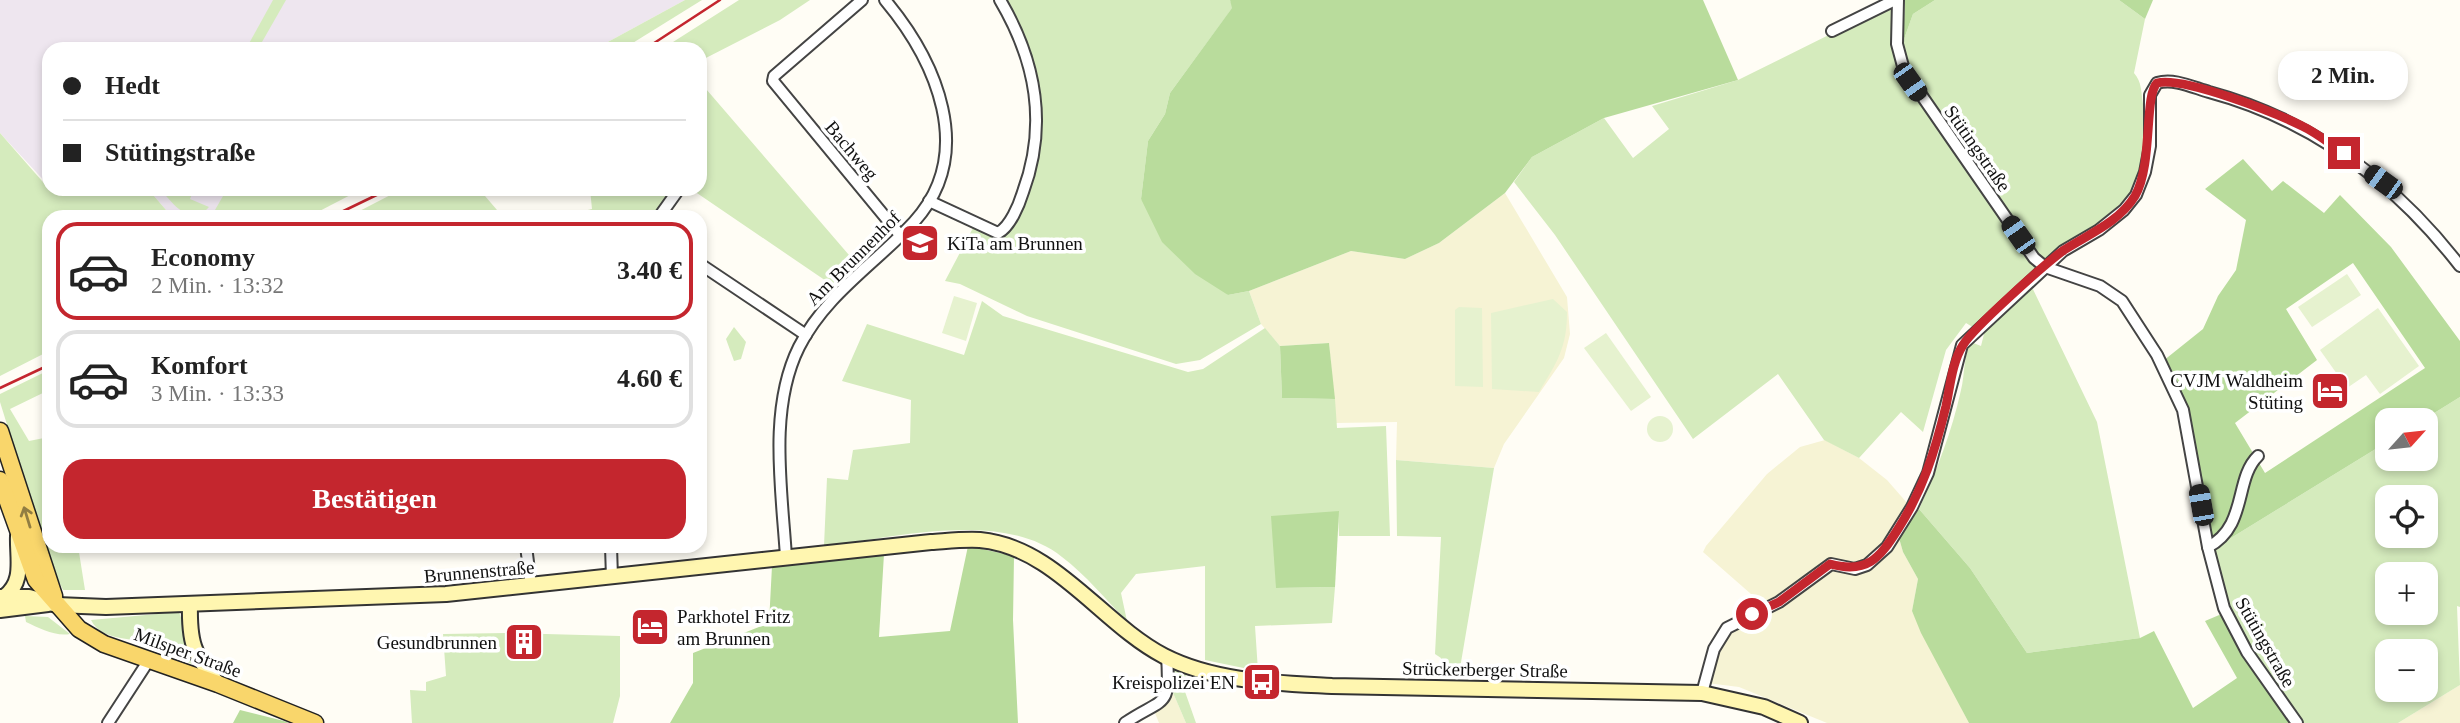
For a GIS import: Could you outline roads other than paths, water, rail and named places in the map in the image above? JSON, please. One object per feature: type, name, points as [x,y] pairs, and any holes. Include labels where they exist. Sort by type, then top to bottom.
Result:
[{"type":"main road","points":[[0,432],[53,604]]},
{"type":"main road","name":"Milsper Straße","points":[[0,480],[36,580],[53,604],[90,636],[315,723]]},
{"type":"main road","points":[[1,601],[19,578],[18,536]]},
{"type":"main road","name":"Brunnenstraße","points":[[1,601],[29,597],[53,604],[190,604],[435,595],[931,542],[978,540],[1026,555]]},
{"type":"main road","name":"Strückerberger Straße","points":[[1026,555],[1070,583],[1143,644],[1167,657],[1211,673],[1273,683],[1702,693],[1752,704],[1800,723]]},
{"type":"main road","points":[[190,604],[189,635],[195,653],[218,684]]},
{"type":"street","name":"Bachweg","points":[[862,0],[774,76],[777,88],[900,235]]},
{"type":"street","name":"Am Brunnenhof","points":[[786,558],[780,475],[783,403],[794,362],[806,335],[826,305],[900,235],[929,201],[944,160],[946,130],[941,96],[926,60],[886,0]]},
{"type":"street","points":[[929,201],[998,233],[1010,219],[1029,178],[1038,129],[1034,81],[1019,36],[1000,0]]},
{"type":"street","points":[[1832,31],[1897,0]]},
{"type":"street","name":"Stütingstraße","points":[[1897,0],[1897,44],[1910,82],[2034,258],[2045,267],[2100,286],[2122,301],[2157,355],[2183,410],[2208,547],[2227,615],[2247,652],[2297,723]]},
{"type":"street","points":[[1702,693],[1714,649],[1727,628],[1779,602],[1830,564],[1855,569],[1867,565],[1887,547],[1924,482],[1962,345],[2063,251],[2112,220],[2136,195],[2145,172],[2150,146],[2150,95],[2157,83],[2166,81],[2229,97],[2302,126],[2324,139],[2383,182],[2428,225],[2460,266]]},
{"type":"street","points":[[707,269],[806,335]]},
{"type":"street","points":[[2208,547],[2217,543],[2232,522],[2250,464],[2258,456]]},
{"type":"street","points":[[527,553],[531,586]]},
{"type":"street","points":[[611,553],[612,578]]},
{"type":"street","points":[[1125,723],[1163,702],[1169,688],[1167,657]]},
{"type":"street","points":[[108,723],[149,660]]},
{"type":"railway","points":[[656,42],[720,0]]},
{"type":"railway","points":[[346,210],[374,196]]},
{"type":"railway","points":[[0,388],[42,368]]},
{"type":"place","name":"KiTa am Brunnen","points":[[920,243]]},
{"type":"place","name":"CVJM Waldheim Stüting","points":[[2330,391]]},
{"type":"place","name":"Parkhotel Fritz am Brunnen","points":[[650,627]]},
{"type":"place","name":"Gesundbrunnen","points":[[524,642]]},
{"type":"place","name":"Kreispolizei EN","points":[[1262,682]]}]
